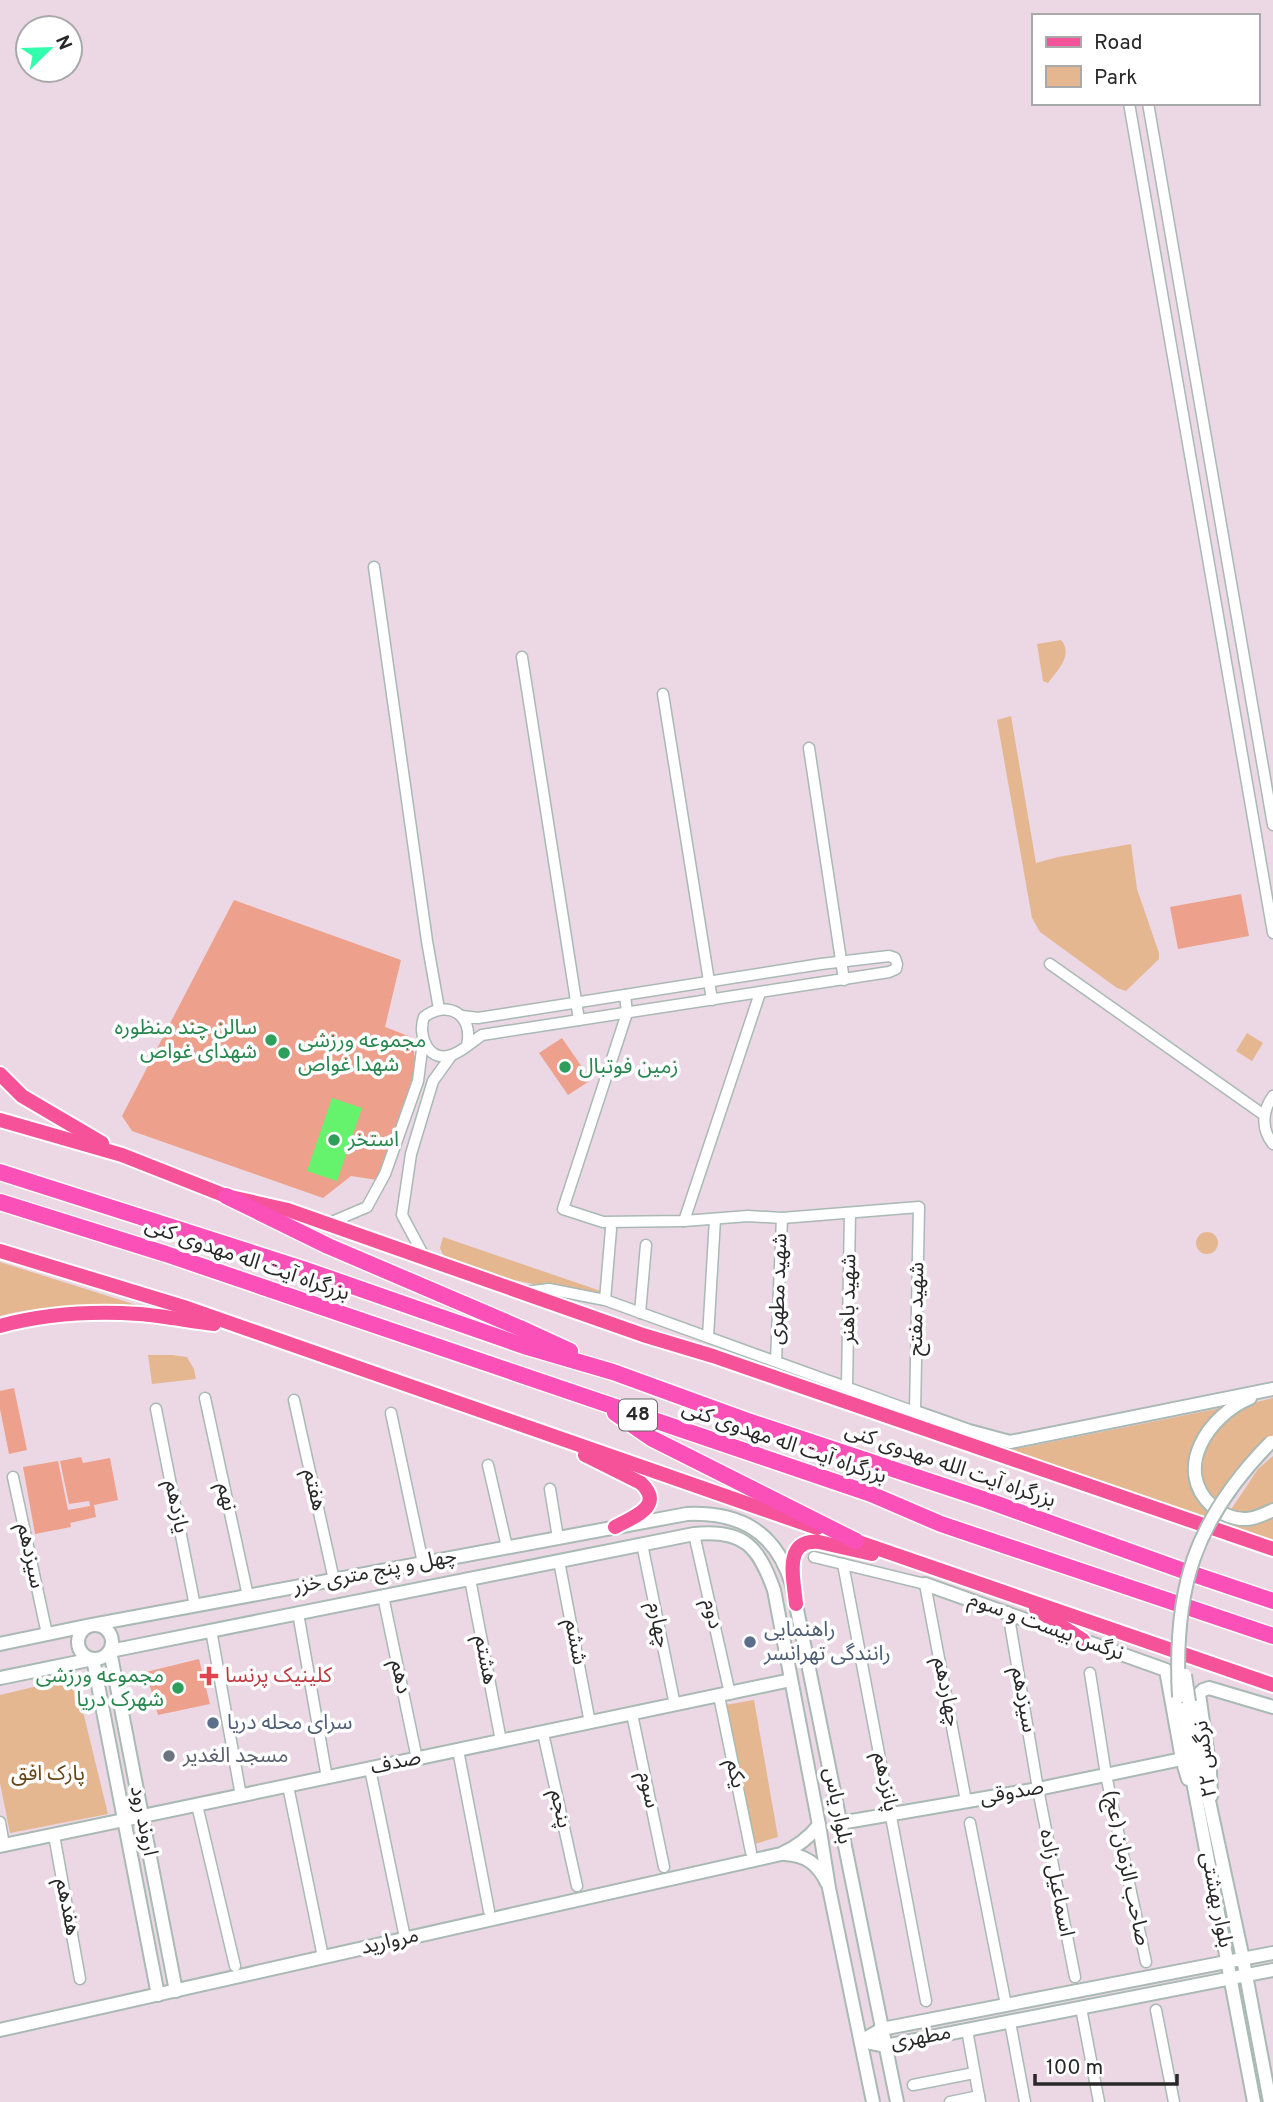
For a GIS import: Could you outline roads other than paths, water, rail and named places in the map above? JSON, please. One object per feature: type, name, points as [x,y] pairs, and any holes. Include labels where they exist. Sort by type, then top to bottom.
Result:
[{"type":"highway","name":"بزرگراه آیت اله مهدوی کنی","points":[[0,1172],[303,1269],[524,1346],[613,1372]]},
{"type":"highway","points":[[226,1196],[328,1246],[520,1328],[613,1372]]},
{"type":"highway","name":"بزرگراه آیت اله مهدوی کنی","points":[[0,1202],[166,1254],[871,1494],[941,1524],[1273,1636]]},
{"type":"highway","name":"بزرگراه آیت الله مهدوی کنی","points":[[613,1372],[1273,1601]]},
{"type":"highway","points":[[595,1400],[651,1438],[856,1541]]},
{"type":"main road","points":[[0,1074],[22,1096],[122,1154]]},
{"type":"main road","points":[[0,1120],[122,1154],[226,1196],[288,1210],[643,1335],[720,1358],[1273,1549]]},
{"type":"main road","points":[[0,1251],[187,1308],[1273,1685]]},
{"type":"main road","points":[[0,1326],[54,1316],[139,1314],[237,1327]]},
{"type":"main road","points":[[915,1412],[1010,1441],[1273,1389]]},
{"type":"main road","points":[[1273,1389],[1243,1401],[1212,1424],[1202,1438],[1196,1458],[1195,1476],[1202,1495],[1227,1516],[1245,1520],[1273,1510]]},
{"type":"main road","points":[[920,1428],[946,1423]]},
{"type":"main road","points":[[946,1423],[970,1446]]},
{"type":"main road","points":[[528,1427],[647,1489],[649,1504],[615,1527]]},
{"type":"main road","points":[[1184,1700],[1185,1650],[1190,1600],[1197,1570],[1229,1502],[1272,1445]]},
{"type":"main road","name":"چهل و پنج متری خزر","points":[[0,1644],[698,1513],[719,1515],[749,1525]]},
{"type":"main road","name":"بلوار یاس","points":[[749,1525],[762,1534],[775,1549],[785,1565],[792,1585],[897,2102]]},
{"type":"main road","name":"چهل و پنج متری خزر","points":[[110,1651],[694,1534],[725,1533],[739,1538]]},
{"type":"main road","name":"بلوار یاس","points":[[739,1538],[761,1557],[774,1590],[829,1888],[873,2102]]},
{"type":"main road","points":[[796,1604],[793,1559],[795,1551],[804,1543],[818,1542],[864,1553],[913,1560]]},
{"type":"main road","points":[[774,1590],[776,1583],[781,1580],[792,1585]]},
{"type":"main road","name":"نرگس بیست و سوم","points":[[925,1584],[1167,1670],[1182,1759]]},
{"type":"main road","points":[[1017,1597],[1083,1640]]},
{"type":"main road","points":[[0,1678],[103,1658],[110,1651],[112,1639],[107,1629],[97,1625],[91,1625],[81,1632],[78,1643],[83,1654],[93,1659]]},
{"type":"main road","name":"اروند رود","points":[[110,1651],[176,1990]]},
{"type":"main road","name":"اروند رود","points":[[93,1659],[158,1995]]},
{"type":"main road","name":"صدف","points":[[2,1846],[791,1681]]},
{"type":"main road","name":"نرگس ۲۲","points":[[1212,1818],[1210,1771],[1199,1694],[1209,1688],[1273,1707]]},
{"type":"main road","name":"بلوار بهشتی","points":[[1184,1700],[1243,1959],[1270,2102]]},
{"type":"main road","name":"بلوار بهشتی","points":[[1184,1700],[1189,1761],[1255,2102]]},
{"type":"main road","points":[[1182,1759],[1205,1842]]},
{"type":"main road","name":"صدوقی","points":[[840,1823],[1182,1759]]},
{"type":"main road","points":[[781,1854],[810,1837],[819,1825]]},
{"type":"main road","points":[[781,1854],[809,1860],[820,1869],[829,1888]]},
{"type":"main road","name":"مروارید","points":[[0,2030],[781,1854]]},
{"type":"main road","name":"مطهری","points":[[861,2041],[882,2029],[1273,1953]]},
{"type":"main road","name":"مطهری","points":[[861,2041],[886,2046],[1273,1970]]},
{"type":"street","points":[[1129,105],[1273,933]]},
{"type":"street","points":[[1148,105],[1273,825]]},
{"type":"street","points":[[374,567],[439,1009]]},
{"type":"street","points":[[522,657],[579,1020]]},
{"type":"street","points":[[663,694],[712,1000]]},
{"type":"street","points":[[809,748],[844,980]]},
{"type":"street","points":[[327,1224],[367,1207],[385,1174],[418,1081],[423,1041],[421,1026],[424,1017],[439,1009],[478,1018],[841,961],[890,956],[895,958],[896,969],[892,972],[482,1035],[451,1056],[433,1081],[411,1154],[402,1215],[425,1258]]},
{"type":"street","points":[[1050,964],[1264,1115]]},
{"type":"street","points":[[684,1221],[760,993]]},
{"type":"street","points":[[625,995],[627,1013],[563,1209],[603,1222],[684,1221],[748,1216],[782,1218],[850,1213]]},
{"type":"street","points":[[462,1016],[470,1034],[467,1045]]},
{"type":"street","points":[[423,1041],[429,1051],[440,1056],[451,1056]]},
{"type":"street","points":[[1273,1096],[1264,1115],[1265,1127],[1273,1144]]},
{"type":"street","name":"شهید مفتح","points":[[850,1213],[919,1207],[915,1412]]},
{"type":"street","name":"شهید باهنر","points":[[847,1386],[850,1213]]},
{"type":"street","name":"شهید مطهری","points":[[776,1361],[782,1218]]},
{"type":"street","points":[[708,1337],[715,1219]]},
{"type":"street","points":[[605,1300],[611,1229]]},
{"type":"street","points":[[640,1313],[646,1245]]},
{"type":"street","points":[[523,1292],[549,1289],[605,1300],[915,1412]]},
{"type":"street","name":"نهم","points":[[205,1398],[248,1596]]},
{"type":"street","name":"هفتم","points":[[294,1400],[334,1580]]},
{"type":"street","name":"یازدهم","points":[[156,1409],[195,1606]]},
{"type":"street","points":[[391,1413],[423,1563]]},
{"type":"street","points":[[488,1465],[507,1548]]},
{"type":"street","name":"سیزدهم","points":[[13,1477],[47,1634]]},
{"type":"street","points":[[550,1489],[558,1538]]},
{"type":"street","name":"دوم","points":[[694,1534],[724,1695]]},
{"type":"street","name":"چهارم","points":[[642,1544],[675,1705]]},
{"type":"street","points":[[814,1557],[925,1584]]},
{"type":"street","name":"ششم","points":[[559,1561],[590,1723]]},
{"type":"street","name":"پانزدهم","points":[[843,1564],[926,2001]]},
{"type":"street","name":"هشتم","points":[[470,1578],[501,1741]]},
{"type":"street","name":"چهاردهم","points":[[925,1584],[966,1801]]},
{"type":"street","name":"دهم","points":[[383,1596],[417,1759]]},
{"type":"street","name":"سیزدهم","points":[[1008,1612],[1038,1788]]},
{"type":"street","points":[[299,1613],[327,1778]]},
{"type":"street","points":[[211,1630],[241,1796]]},
{"type":"street","name":"صاحب الزمان (عج)","points":[[1090,1673],[1106,1774],[1146,1962]]},
{"type":"street","name":"یکم","points":[[724,1695],[751,1852]]},
{"type":"street","name":"سوم","points":[[632,1714],[664,1867]]},
{"type":"street","name":"پنجم","points":[[543,1733],[577,1886]]},
{"type":"street","points":[[458,1751],[489,1911]]},
{"type":"street","points":[[370,1769],[404,1933]]},
{"type":"street","points":[[288,1786],[322,1952]]},
{"type":"street","name":"اسماعیل زاده","points":[[1038,1788],[1075,1978]]},
{"type":"street","points":[[197,1805],[234,1966]]},
{"type":"street","points":[[0,1822],[2,1846]]},
{"type":"street","points":[[971,1823],[1006,2005]]},
{"type":"street","name":"هفدهم","points":[[54,1835],[80,1979]]},
{"type":"street","points":[[1081,2008],[1099,2102]]},
{"type":"street","points":[[1156,2010],[1174,2102]]},
{"type":"street","points":[[1010,2022],[1025,2102]]},
{"type":"street","points":[[950,2102],[979,2099],[967,2030]]},
{"type":"street","points":[[913,2085],[974,2073]]},
{"type":"place","name":"سالن چند منظوره شهدای غواص","points":[[271,1040]]},
{"type":"place","name":"مجموعه ورزشی شهدا غواص","points":[[284,1053]]},
{"type":"place","name":"زمین فوتبال","points":[[565,1067]]},
{"type":"place","name":"استخر","points":[[334,1140]]},
{"type":"place","name":"راهنمایی رانندگی تهرانسر","points":[[750,1642]]},
{"type":"place","name":"کلینیک پرنسا","points":[[209,1676]]},
{"type":"place","name":"مجموعه ورزشی شهرک دریا","points":[[178,1688]]},
{"type":"place","name":"سرای محله دریا","points":[[213,1723]]},
{"type":"place","name":"مسجد الغدیر","points":[[169,1756]]},
{"type":"park label","name":"پارک افق","points":[[48,1774]]}]
